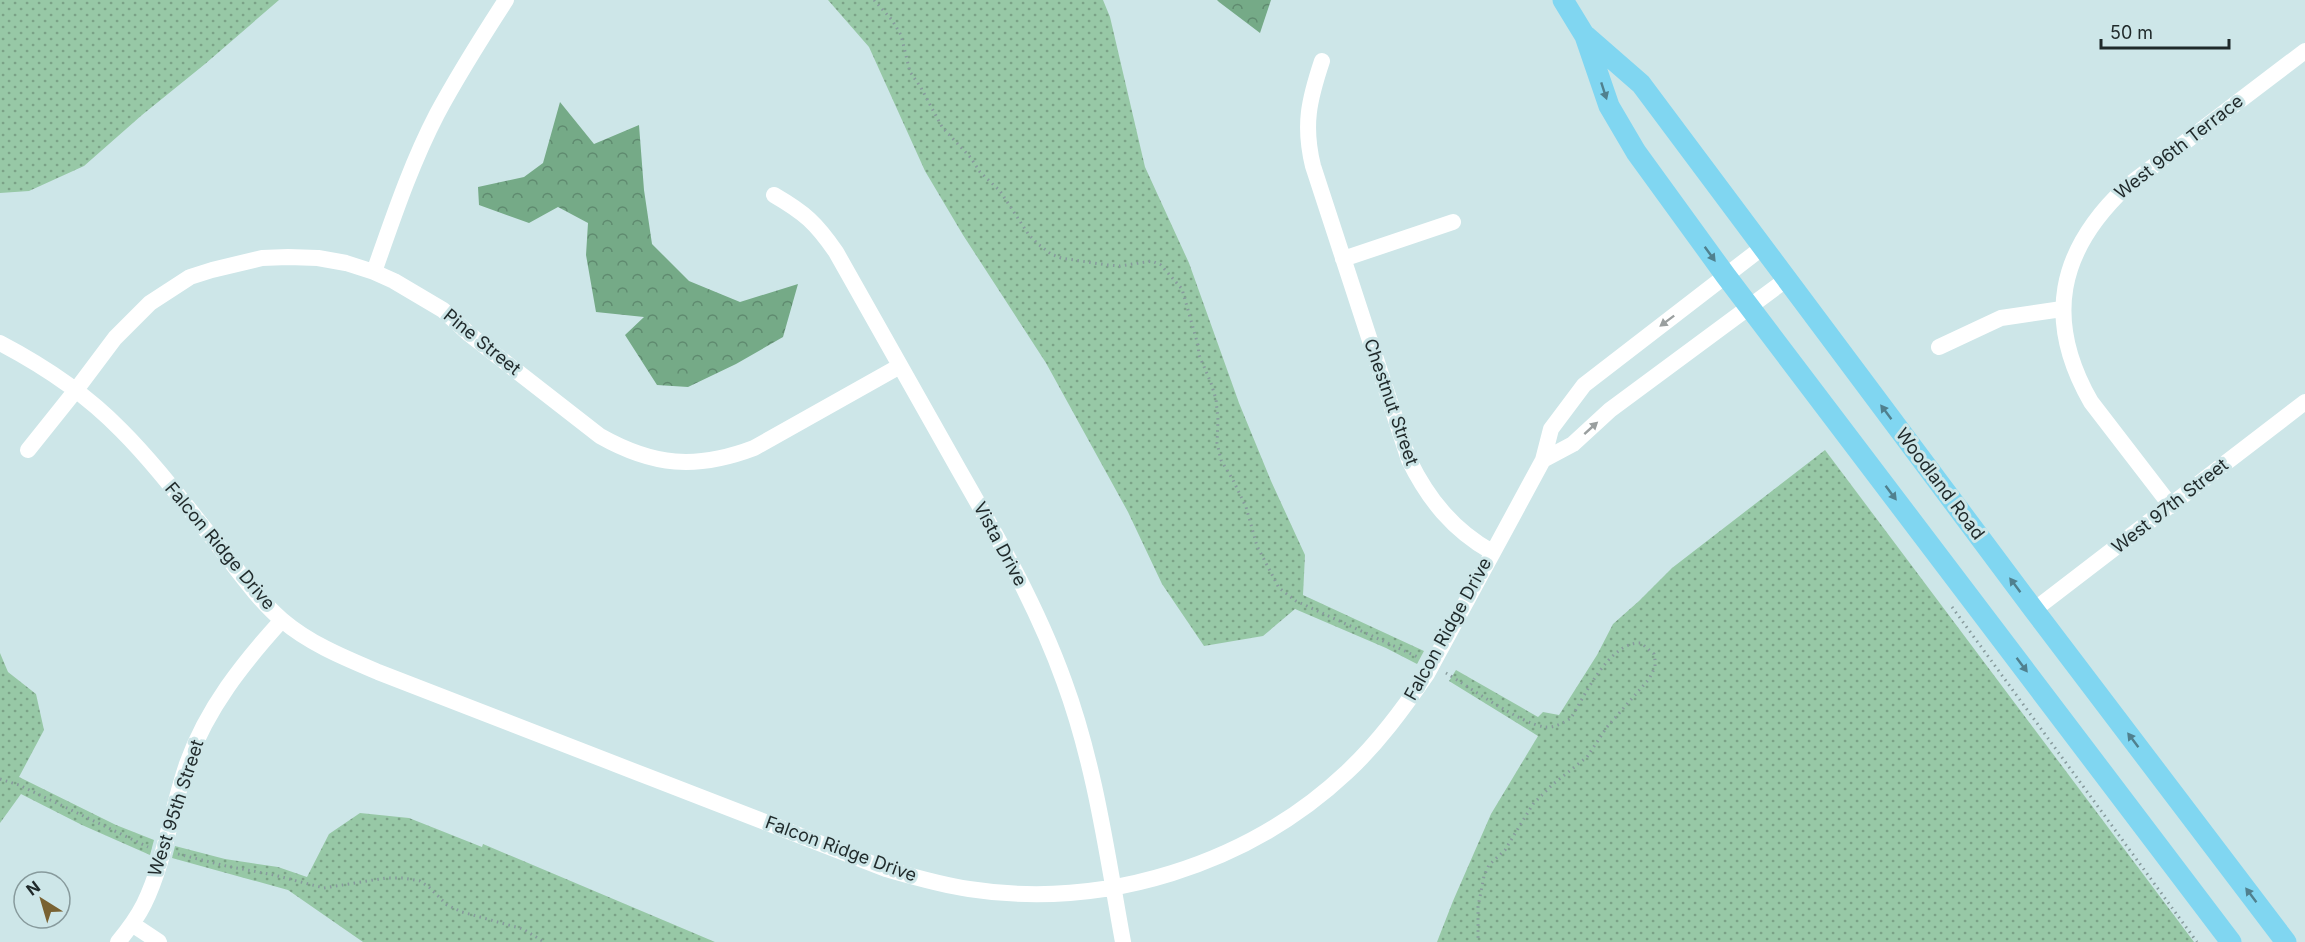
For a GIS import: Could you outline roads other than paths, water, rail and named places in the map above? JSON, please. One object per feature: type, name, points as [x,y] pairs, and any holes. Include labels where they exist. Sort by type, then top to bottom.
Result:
[{"type":"main road","name":"Woodland Road","points":[[1563,0],[1586,36],[1609,106],[1636,152],[1726,276],[2231,942]]},
{"type":"main road","name":"Woodland Road","points":[[1586,36],[1641,84],[2034,610],[2286,942]]},
{"type":"street","points":[[374,272],[402,194],[436,116],[506,0]]},
{"type":"street","name":"West 96th Terrace","points":[[2171,506],[2091,402],[2083,388],[2071,360],[2064,332],[2062,309],[2066,284],[2082,241],[2093,221],[2111,201],[2126,187],[2305,51]]},
{"type":"street","name":"Chestnut Street","points":[[1322,61],[1310,97],[1306,120],[1308,145],[1409,459],[1438,508],[1458,529],[1492,552]]},
{"type":"street","name":"Vista Drive","points":[[774,195],[803,213],[822,232],[836,252],[1014,568],[1041,624],[1064,681],[1083,740],[1098,800],[1124,942]]},
{"type":"street","points":[[1343,259],[1453,222]]},
{"type":"street","name":"Falcon Ridge Drive","points":[[0,343],[49,370],[76,390],[129,438],[162,475],[239,572],[282,620],[332,652],[378,672],[886,869],[932,882],[971,889],[1051,894],[1113,887],[1152,879],[1234,849],[1276,826],[1309,803],[1346,772],[1380,738],[1404,707],[1431,664],[1543,460],[1551,429],[1584,385],[1762,247]]},
{"type":"street","name":"Pine Street","points":[[76,390],[115,338],[132,320],[150,303],[190,277],[236,263],[288,256],[318,258],[374,272],[394,280],[443,310],[469,334],[600,436],[623,449],[648,458],[702,462],[729,457],[754,448],[900,366]]},
{"type":"street","points":[[1543,460],[1573,444],[1610,410],[1786,279]]},
{"type":"street","points":[[1940,347],[2001,318],[2062,309]]},
{"type":"street","points":[[28,450],[76,390]]},
{"type":"street","name":"West 97th Street","points":[[2034,610],[2305,402]]},
{"type":"street","name":"West 95th Street","points":[[118,942],[132,924],[147,896],[199,735],[242,666],[282,620]]},
{"type":"street","points":[[132,924],[159,942]]}]
